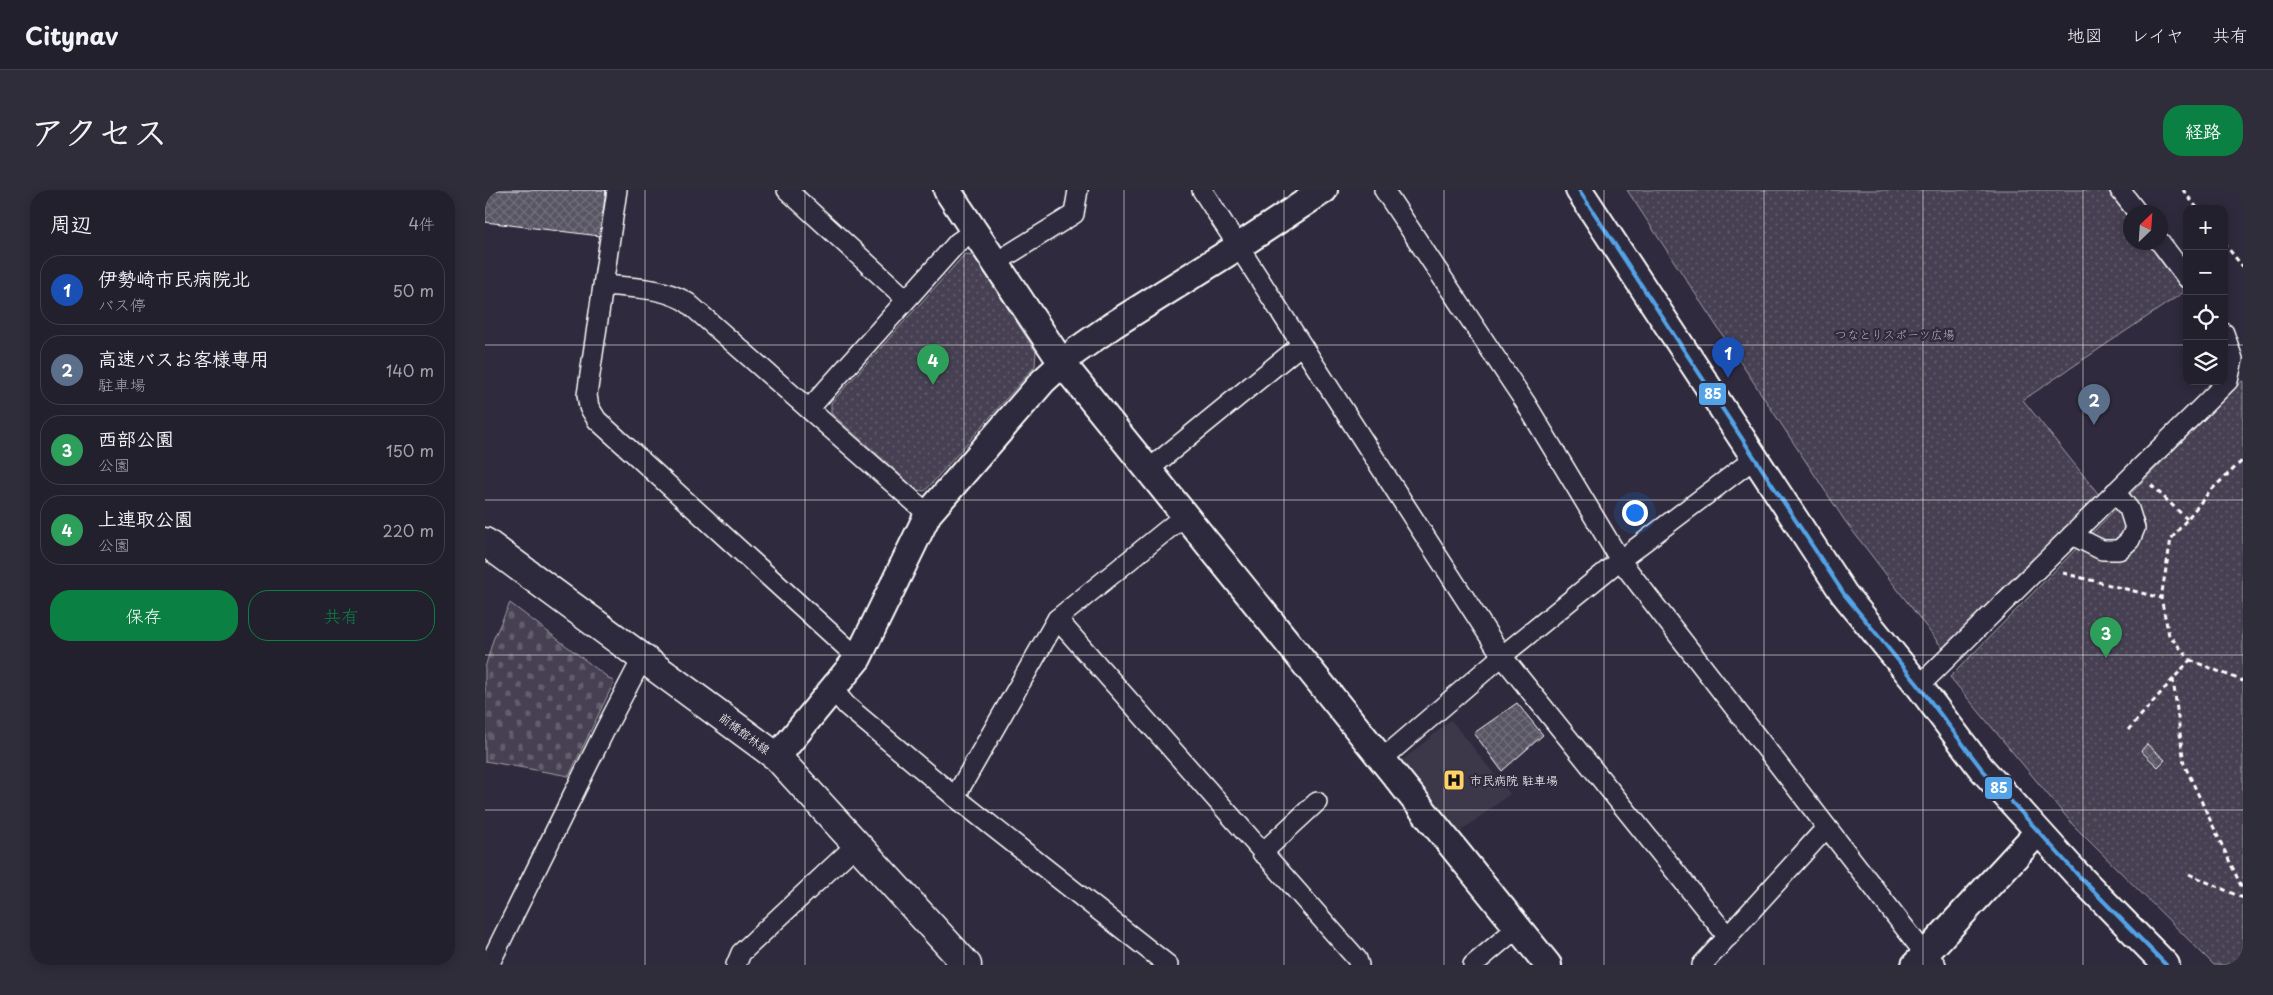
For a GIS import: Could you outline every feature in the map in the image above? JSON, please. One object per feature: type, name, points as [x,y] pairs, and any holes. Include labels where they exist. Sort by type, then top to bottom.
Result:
[{"type":"main road","name":"前橋館林線","points":[[485,542],[777,757],[967,965]]},
{"type":"street","points":[[617,190],[605,285],[587,395],[589,407],[597,420],[858,658]]},
{"type":"street","points":[[787,190],[906,298]]},
{"type":"street","points":[[947,190],[1062,364],[1548,965]]},
{"type":"street","points":[[995,263],[1074,214],[1079,190]]},
{"type":"street","points":[[1202,190],[1502,656],[1728,937]]},
{"type":"street","points":[[777,757],[858,658],[928,514],[1043,381],[1113,325],[1324,190]]},
{"type":"street","points":[[1384,190],[1525,402],[1620,560],[1827,828],[1925,961],[2038,832]]},
{"type":"street","points":[[1579,190],[1844,594],[1919,686],[1981,768],[2038,832],[2166,965]]},
{"type":"street","points":[[2120,190],[2132,205]]},
{"type":"street","points":[[809,409],[906,298],[958,242],[974,231]]},
{"type":"street","points":[[2166,250],[2183,273]]},
{"type":"street","points":[[605,285],[663,291],[676,295],[688,303],[928,514]]},
{"type":"street","points":[[1919,686],[2228,381],[2233,359],[2226,340]]},
{"type":"street","points":[[1148,470],[1301,345]]},
{"type":"street","points":[[1381,760],[1502,656],[1620,560],[1755,458]]},
{"type":"street","points":[[2072,535],[2103,550],[2119,550],[2129,540],[2135,528],[2129,510],[2115,492]]},
{"type":"street","points":[[955,797],[1057,619],[1184,516]]},
{"type":"street","points":[[1057,619],[1357,959],[1359,965]]},
{"type":"street","points":[[489,965],[643,657]]},
{"type":"street","points":[[833,690],[847,706],[955,797],[1168,965]]},
{"type":"street","points":[[1262,853],[1317,802]]},
{"type":"street","points":[[1703,965],[1827,828]]},
{"type":"street","points":[[736,965],[741,953],[857,844]]},
{"type":"street","points":[[1473,965],[1518,927]]},
{"type":"path","points":[[2183,190],[2195,205]]},
{"type":"path","points":[[2228,248],[2243,267]]},
{"type":"path","points":[[2243,460],[2209,492],[2171,539],[2161,598],[2169,635],[2190,660],[2243,681]]},
{"type":"path","points":[[2145,480],[2187,519]]},
{"type":"path","points":[[2055,571],[2161,598]]},
{"type":"path","points":[[2128,730],[2190,660]]},
{"type":"path","points":[[2173,680],[2185,764],[2243,890]]},
{"type":"path","points":[[2189,874],[2243,898]]},
{"type":"shaded area","name":"市民病院 駐車場","points":[[1451,720],[1510,794],[1456,835],[1397,765]]},
{"type":"green space","name":"つなとりスポーツ広場","points":[[1627,190],[2108,190],[2123,210],[2123,250],[2152,250],[2183,293],[2023,400],[2100,496],[1944,650],[1845,521]]},
{"type":"green space","points":[[965,254],[973,255],[1036,352],[1035,366],[925,491],[917,490],[831,413],[831,403]]},
{"type":"green space","points":[[2243,380],[2243,965],[2214,965],[2074,826],[1950,677]]},
{"type":"green space","points":[[510,603],[614,682],[569,776],[485,761],[485,668],[493,640]]},
{"type":"building","points":[[485,190],[606,190],[600,236],[485,222]]},
{"type":"building","points":[[1517,703],[1543,735],[1502,771],[1474,733]]},
{"type":"building","points":[[2147,744],[2165,760],[2158,767],[2141,751]]},
{"type":"transit line","name":"85","points":[[1579,190],[1844,594],[1919,686],[1981,768],[2076,873],[2166,965]]},
{"type":"place","name":"伊勢崎市民病院北","points":[[1728,378]]},
{"type":"place","name":"上連取公園","points":[[933,385]]},
{"type":"place","name":"高速バスお客様専用","points":[[2094,425]]},
{"type":"place","name":"西部公園","points":[[2106,658]]},
{"type":"place","name":"市民病院 駐車場","points":[[1454,780]]}]
